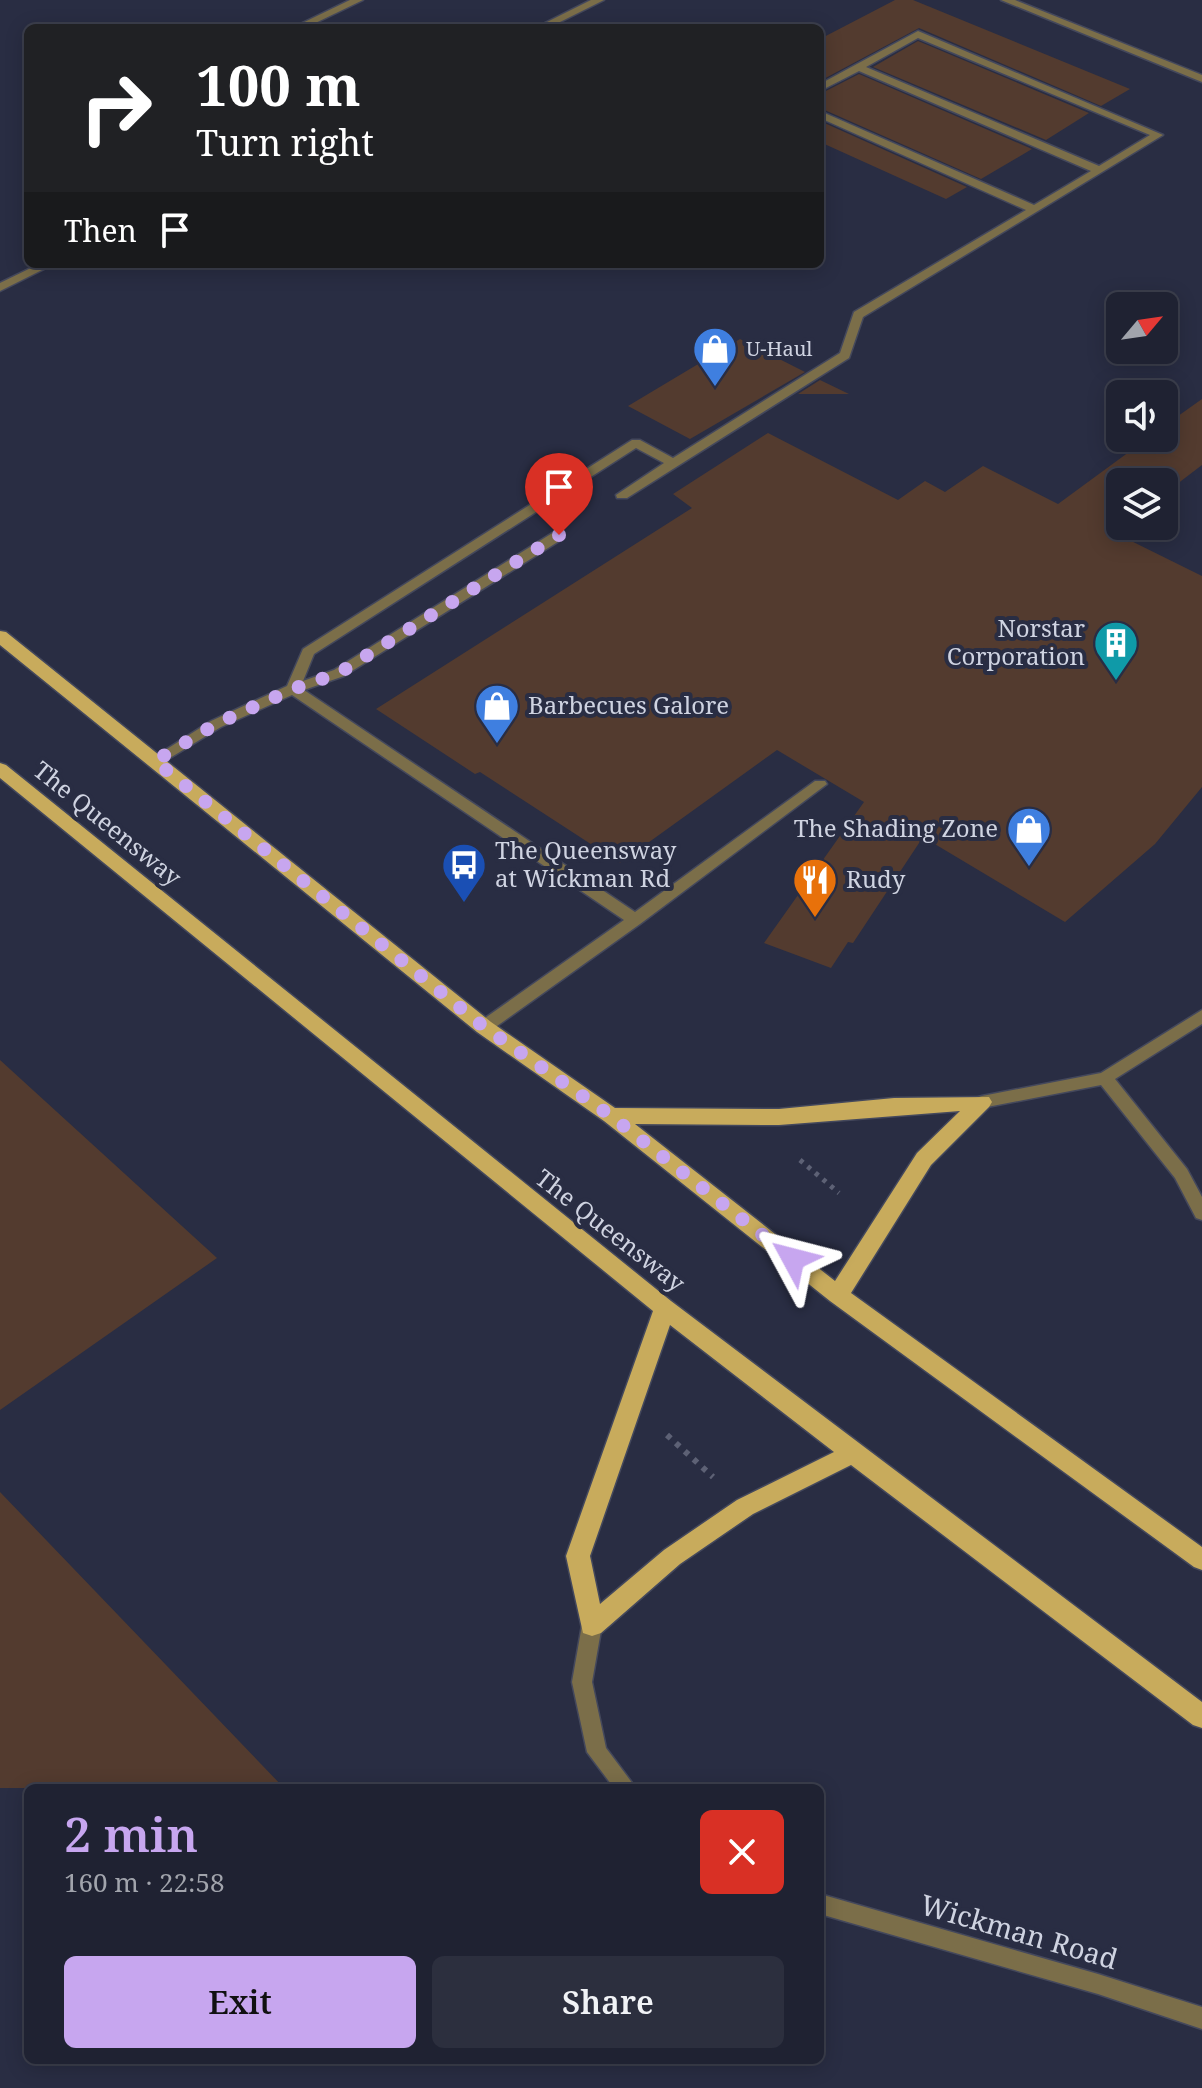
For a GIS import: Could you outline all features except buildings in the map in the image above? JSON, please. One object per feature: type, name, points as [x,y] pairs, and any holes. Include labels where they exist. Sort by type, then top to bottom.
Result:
[{"type":"main road","points":[[0,636],[484,1027],[611,1116],[838,1295],[1202,1560]]},
{"type":"main road","name":"The Queensway","points":[[0,769],[391,1090],[665,1308],[852,1454],[1202,1717]]},
{"type":"main road","points":[[611,1116],[779,1117],[894,1106],[982,1102]]},
{"type":"main road","points":[[838,1295],[924,1159],[982,1102]]},
{"type":"main road","points":[[665,1308],[578,1556],[592,1625],[672,1557],[745,1507],[852,1454]]},
{"type":"street","points":[[306,24],[358,0]]},
{"type":"street","points":[[548,24],[599,0]]},
{"type":"street","points":[[1006,0],[1202,79]]},
{"type":"street","points":[[622,495],[845,355],[858,315],[1158,135],[918,34],[824,86]]},
{"type":"street","points":[[858,67],[1099,170]]},
{"type":"street","points":[[824,116],[1034,209]]},
{"type":"street","points":[[0,287],[40,268]]},
{"type":"street","points":[[293,689],[308,652],[636,443],[671,462]]},
{"type":"street","points":[[155,761],[216,724],[293,689],[339,673],[559,535]]},
{"type":"street","points":[[293,689],[635,920]]},
{"type":"street","points":[[484,1027],[820,784]]},
{"type":"street","points":[[982,1102],[1105,1078],[1202,1016]]},
{"type":"street","points":[[1105,1078],[1181,1174],[1202,1213]]},
{"type":"street","points":[[592,1625],[582,1682],[597,1752],[623,1784]]},
{"type":"street","name":"Wickman Road","points":[[824,1905],[1098,1984],[1202,2018]]},
{"type":"path","points":[[793,1155],[839,1193]]},
{"type":"path","points":[[666,1434],[716,1480]]},
{"type":"place","name":"U-Haul","points":[[715,388]]},
{"type":"place","name":"Norstar Corporation","points":[[1116,682]]},
{"type":"place","name":"Barbecues Galore","points":[[497,745]]},
{"type":"place","name":"The Shading Zone","points":[[1029,868]]},
{"type":"place","name":"The Queensway at Wickman Rd","points":[[464,904]]},
{"type":"place","name":"Rudy","points":[[815,919]]},
{"type":"route","points":[[559,535],[339,673],[293,689],[216,724],[155,761],[484,1027],[611,1116],[793,1259]]}]
